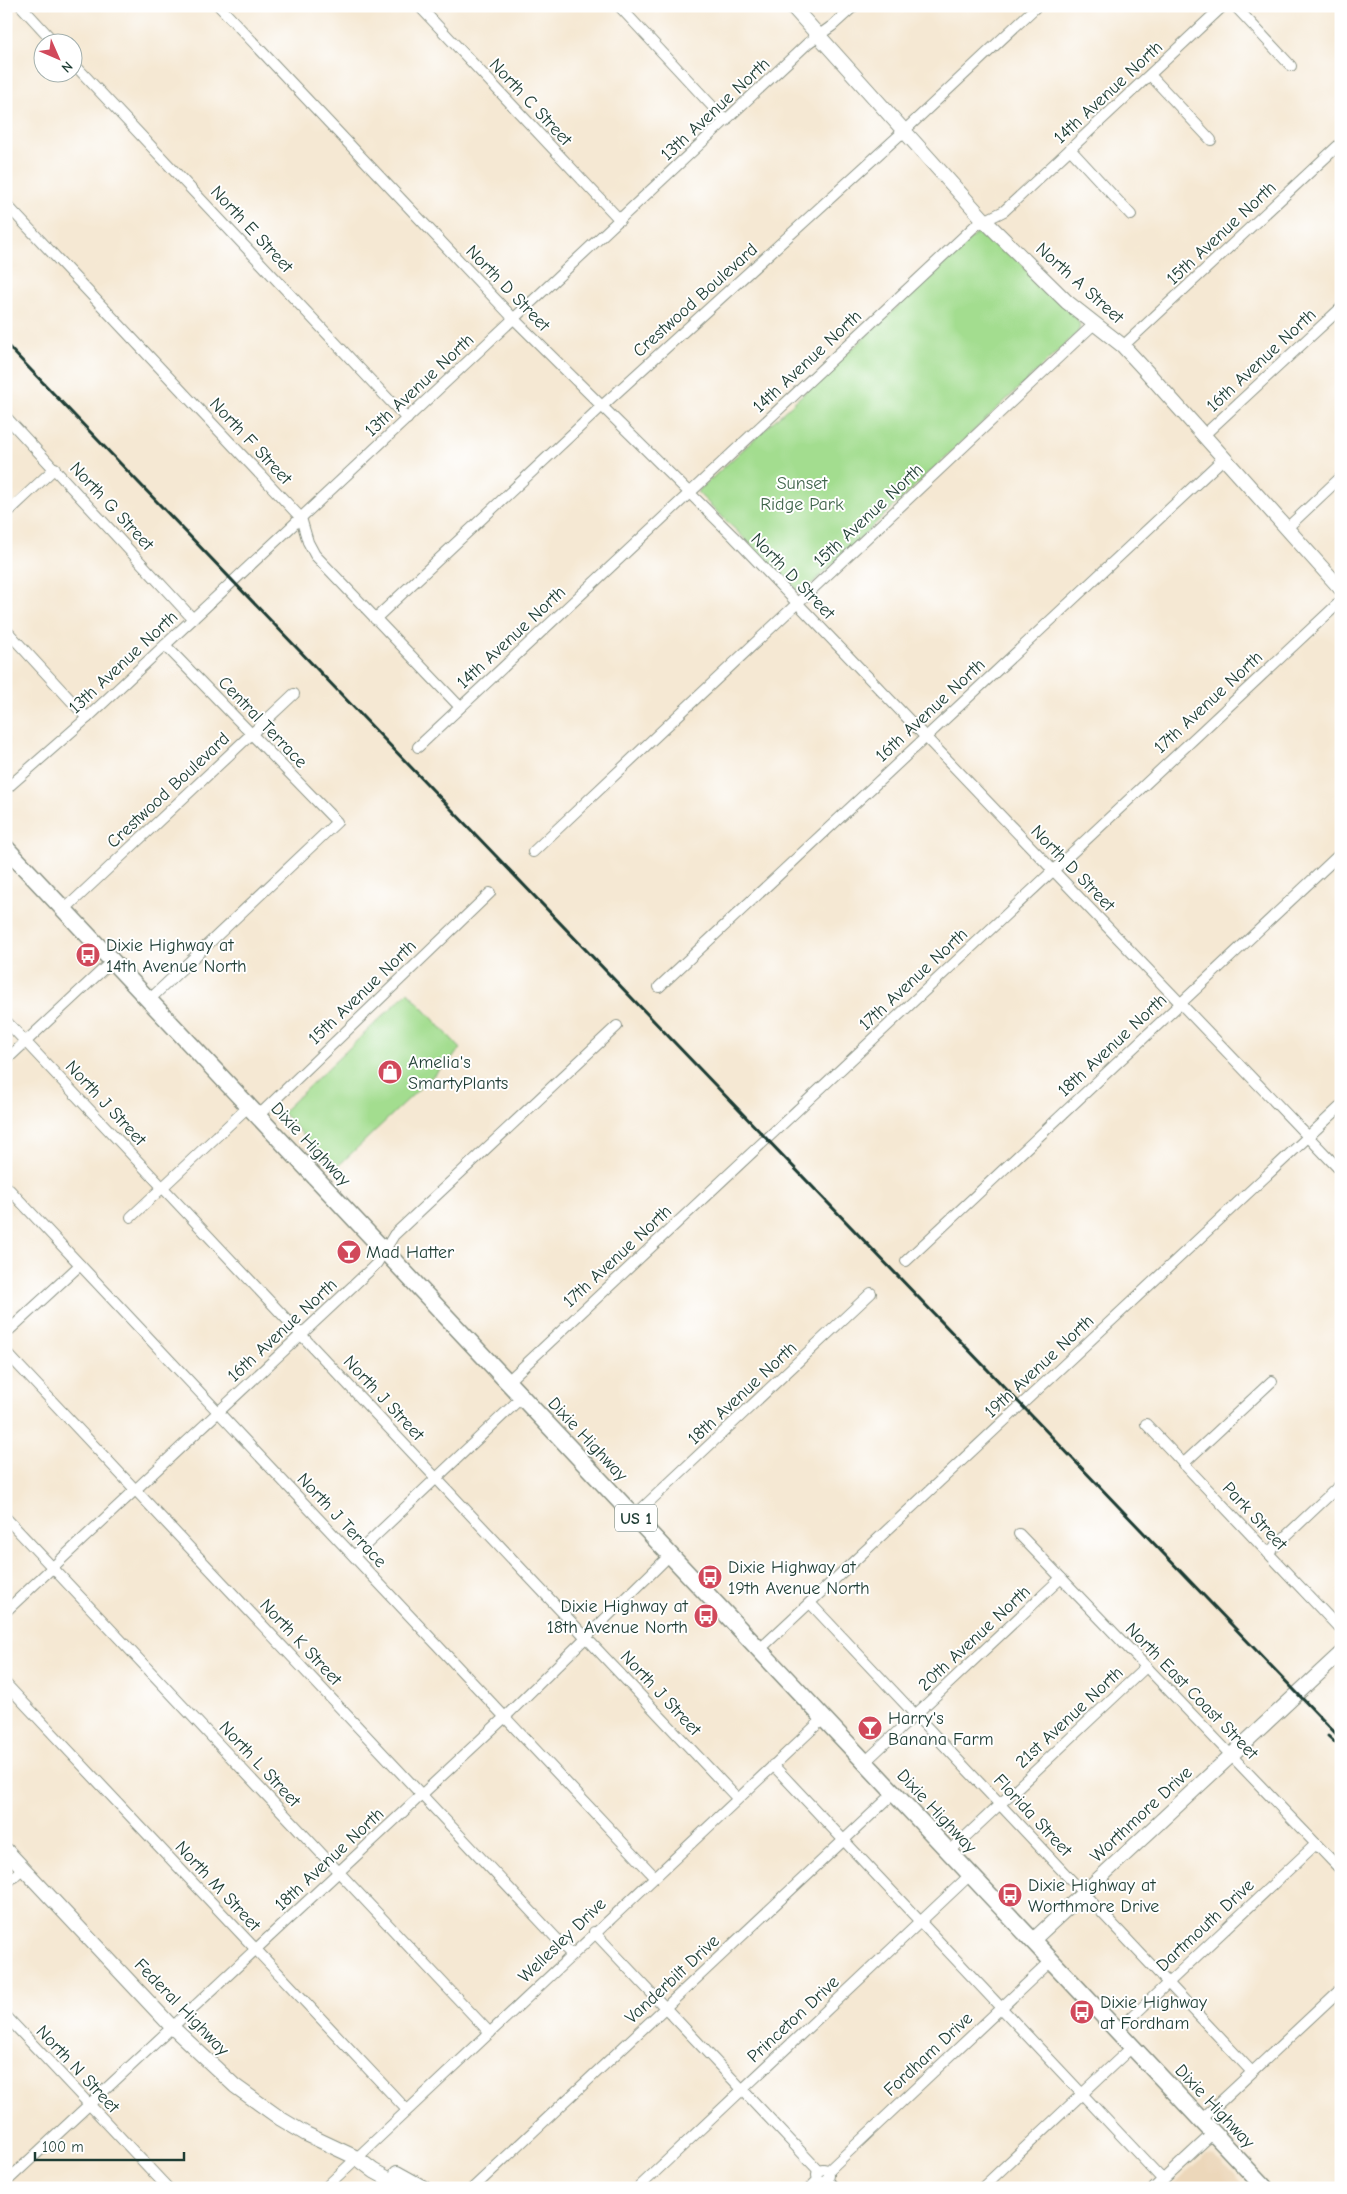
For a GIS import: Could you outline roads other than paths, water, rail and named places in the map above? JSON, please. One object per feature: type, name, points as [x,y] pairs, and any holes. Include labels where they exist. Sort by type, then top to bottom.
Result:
[{"type":"main road","name":"Dixie Highway","points":[[6,848],[1265,2188]]},
{"type":"street","points":[[20,6],[45,32]]},
{"type":"street","name":"North D Street","points":[[219,6],[514,319],[690,492],[1341,1171]]},
{"type":"street","name":"North C Street","points":[[419,6],[620,220]]},
{"type":"street","points":[[619,6],[726,121]]},
{"type":"street","name":"North A Street","points":[[792,6],[985,221],[1067,302],[1123,346],[1341,589]]},
{"type":"street","name":"13th Avenue North","points":[[6,789],[87,718],[818,35],[832,26],[854,6]]},
{"type":"street","name":"Crestwood Boulevard","points":[[375,619],[602,406],[904,131],[1037,6]]},
{"type":"street","name":"14th Avenue North","points":[[418,747],[976,225],[1004,211],[1223,6]]},
{"type":"street","points":[[1235,6],[1291,66]]},
{"type":"street","name":"North E Street","points":[[82,73],[407,419]]},
{"type":"street","points":[[1150,75],[1211,140]]},
{"type":"street","name":"15th Avenue North","points":[[1123,346],[1341,143]]},
{"type":"street","points":[[1070,149],[1132,215]]},
{"type":"street","name":"North F Street","points":[[6,204],[301,518],[308,542],[315,555],[460,707]]},
{"type":"street","name":"16th Avenue North","points":[[1204,436],[1341,308]]},
{"type":"street","name":"15th Avenue North","points":[[533,852],[1094,324]]},
{"type":"street","name":"North G Street","points":[[6,417],[193,618]]},
{"type":"street","name":"16th Avenue North","points":[[659,987],[1224,458]]},
{"type":"street","points":[[6,514],[55,468]]},
{"type":"street","points":[[1287,528],[1341,477]]},
{"type":"street","name":"17th Avenue North","points":[[507,1382],[1341,600]]},
{"type":"street","points":[[6,630],[87,718]]},
{"type":"street","name":"Central Terrace","points":[[149,1000],[337,822],[165,645]]},
{"type":"street","name":"Crestwood Boulevard","points":[[64,910],[294,694]]},
{"type":"street","name":"18th Avenue North","points":[[906,1261],[1341,853]]},
{"type":"street","name":"15th Avenue North","points":[[131,1217],[163,1187],[253,1111],[490,893]]},
{"type":"street","points":[[6,1060],[112,961]]},
{"type":"street","name":"North J Street","points":[[6,1021],[737,1798]]},
{"type":"street","name":"16th Avenue North","points":[[6,1611],[302,1335],[377,1263],[394,1236],[617,1026]]},
{"type":"street","name":"19th Avenue North","points":[[759,1650],[1341,1106]]},
{"type":"street","name":"North J Terrace","points":[[6,1186],[654,1876]]},
{"type":"street","points":[[6,1333],[80,1265]]},
{"type":"street","name":"18th Avenue North","points":[[634,1516],[871,1293]]},
{"type":"street","name":"North K Street","points":[[6,1352],[572,1954]]},
{"type":"street","points":[[1183,1464],[1272,1381]]},
{"type":"street","points":[[354,1556],[522,1398]]},
{"type":"street","name":"Park Street","points":[[1146,1424],[1341,1630]]},
{"type":"street","points":[[1268,1553],[1341,1484]]},
{"type":"street","name":"North L Street","points":[[6,1518],[490,2033]]},
{"type":"street","name":"North East Coast Street","points":[[1019,1534],[1341,1870]]},
{"type":"street","name":"18th Avenue North","points":[[6,2182],[504,1717],[670,1555]]},
{"type":"street","name":"20th Avenue North","points":[[865,1762],[1061,1578]]},
{"type":"street","name":"Florida Street","points":[[810,1602],[1252,2072]]},
{"type":"street","name":"Worthmore Drive","points":[[1032,1941],[1341,1653]]},
{"type":"street","name":"21st Avenue North","points":[[949,1852],[1146,1667]]},
{"type":"street","name":"North M Street","points":[[6,1684],[407,2110]]},
{"type":"street","name":"Wellesley Drive","points":[[325,2188],[594,1932],[824,1718]]},
{"type":"street","points":[[773,1765],[1162,2180]]},
{"type":"street","name":"Vanderbilt Drive","points":[[473,2188],[894,1793]]},
{"type":"street","name":"Dartmouth Drive","points":[[1117,2031],[1316,1844]]},
{"type":"street","name":"Federal Highway","points":[[6,1850],[172,2027],[213,2067],[258,2103],[306,2134],[357,2158],[378,2164],[424,2188]]},
{"type":"street","points":[[6,1884],[23,1868]]},
{"type":"street","name":"Princeton Drive","points":[[638,2188],[970,1875]]},
{"type":"street","points":[[594,1932],[834,2188]]},
{"type":"street","name":"Fordham Drive","points":[[810,2188],[1051,1961]]},
{"type":"street","points":[[1201,2120],[1341,1989]]},
{"type":"street","name":"North N Street","points":[[6,2016],[168,2188]]},
{"type":"street","points":[[982,2188],[1132,2046]]},
{"type":"street","points":[[1154,2188],[1213,2133]]},
{"type":"street","name":"Federal Highway","points":[[357,2158],[374,2171],[405,2188]]},
{"type":"street","points":[[6,2182],[12,2188]]},
{"type":"railway","points":[[6,344],[1341,1739]]},
{"type":"railway","points":[[1328,1736],[1341,1748]]},
{"type":"place","name":"Dixie Highway at 14th Avenue North","points":[[88,955]]},
{"type":"place","name":"Amelia's SmartyPlants","points":[[390,1072]]},
{"type":"place","name":"Mad Hatter","points":[[349,1252]]},
{"type":"place","name":"Dixie Highway at 19th Avenue North","points":[[710,1577]]},
{"type":"place","name":"Dixie Highway at 18th Avenue North","points":[[706,1616]]},
{"type":"place","name":"Harry's Banana Farm","points":[[870,1728]]},
{"type":"place","name":"Dixie Highway at Worthmore Drive","points":[[1010,1895]]},
{"type":"place","name":"Dixie Highway at Fordham","points":[[1082,2012]]},
{"type":"park label","name":"Sunset Ridge Park","points":[[802,493]]}]
